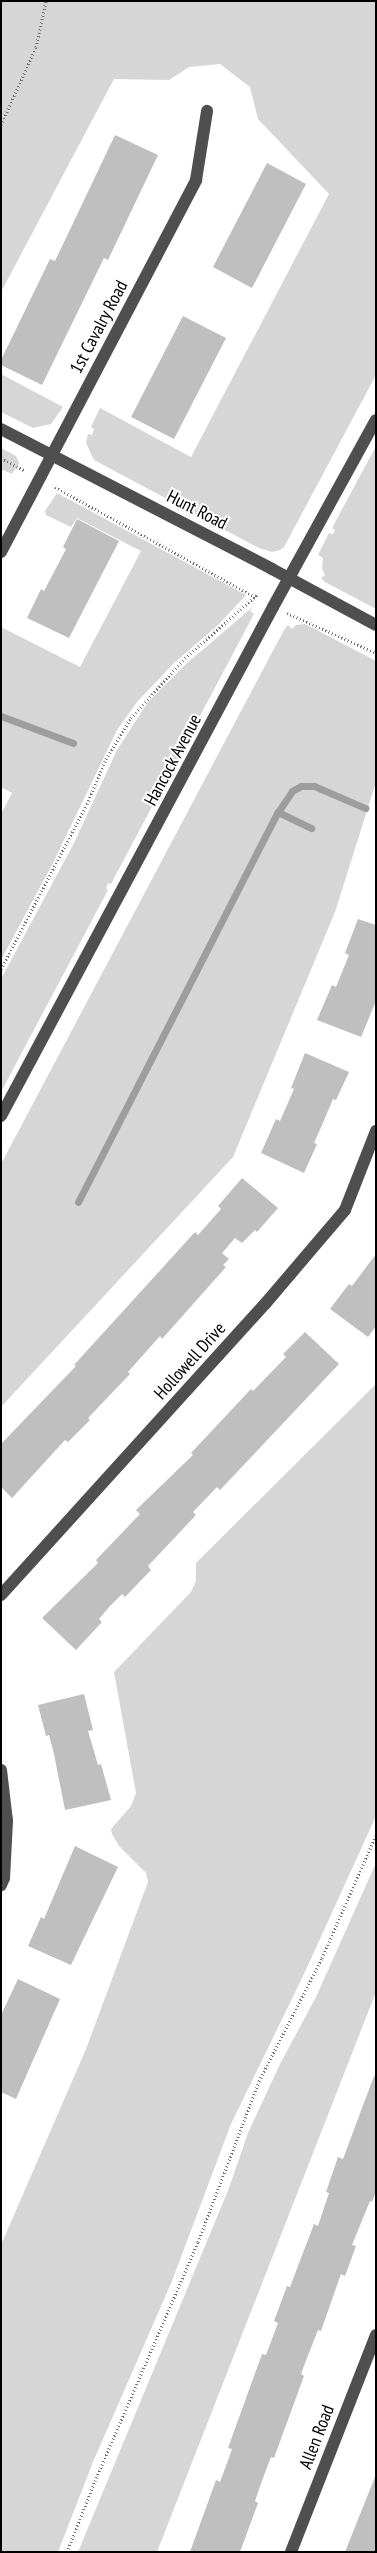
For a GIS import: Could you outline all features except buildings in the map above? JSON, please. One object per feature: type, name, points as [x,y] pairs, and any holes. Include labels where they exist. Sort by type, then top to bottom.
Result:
[{"type":"street","name":"1st Cavalry Road","points":[[1,552],[196,180],[207,111]]},
{"type":"street","name":"Hancock Avenue","points":[[1,1116],[273,607],[376,420]]},
{"type":"street","name":"Hunt Road","points":[[1,429],[376,625]]},
{"type":"street","name":"Hollowell Drive","points":[[1,1595],[265,1304],[345,1210],[376,1132]]},
{"type":"street","points":[[1,1770],[7,1821],[4,1878],[1,1885]]},
{"type":"street","name":"Allen Road","points":[[291,2552],[376,2335]]},
{"type":"path","points":[[1,125],[36,47],[46,1]]},
{"type":"path","points":[[1,458],[273,607],[376,653]]},
{"type":"path","points":[[1,969],[87,804],[106,759],[131,718],[186,658],[256,597]]},
{"type":"path","points":[[67,2552],[95,2481],[198,2242],[259,2082],[322,1958],[376,1835]]},
{"type":"shaded area","points":[[1,1],[376,1],[376,375],[284,547],[280,550],[272,552],[259,548],[94,460],[86,443],[88,434],[92,435],[94,429],[91,427],[100,408],[191,457],[329,194],[258,119],[250,87],[220,64],[189,67],[169,80],[114,79],[1,292]]},
{"type":"shaded area","points":[[1,374],[63,407],[51,424],[33,428],[1,412]]},
{"type":"shaded area","points":[[376,446],[376,609],[325,582],[321,578],[325,575],[322,568],[323,558],[318,555],[329,533],[333,534],[335,530],[332,528]]},
{"type":"shaded area","points":[[1,448],[16,456],[19,463],[12,474],[1,469]]},
{"type":"shaded area","points":[[57,493],[246,595],[218,625],[175,662],[137,702],[117,730],[54,861],[1,960],[1,814],[12,793],[1,787],[1,627],[80,667],[141,551],[77,518],[71,527],[46,515],[45,511]]},
{"type":"shaded area","points":[[254,606],[250,611],[254,614],[111,884],[108,883],[106,888],[108,890],[1,1092],[1,979],[74,843],[117,750],[148,702],[186,664]]},
{"type":"shaded area","points":[[305,624],[376,661],[376,782],[335,912],[233,1157],[1,1407],[1,1164],[284,630],[288,625],[292,629],[296,625]]},
{"type":"shaded area","points":[[376,1384],[376,1816],[304,1974],[231,2124],[172,2281],[93,2462],[58,2552],[1,2552],[1,2245],[86,2049],[148,1882],[146,1873],[119,1846],[111,1829],[131,1806],[136,1793],[114,1672],[191,1592],[196,1581],[196,1563]]},
{"type":"shaded area","points":[[376,1863],[376,1992],[157,2552],[78,2552],[229,2188],[248,2133],[280,2064],[316,1997]]},
{"type":"waterway","points":[[1,716],[73,743]]},
{"type":"waterway","points":[[78,1202],[278,812],[292,791],[301,786],[314,786],[365,808]]},
{"type":"waterway","points":[[278,812],[311,828]]}]
